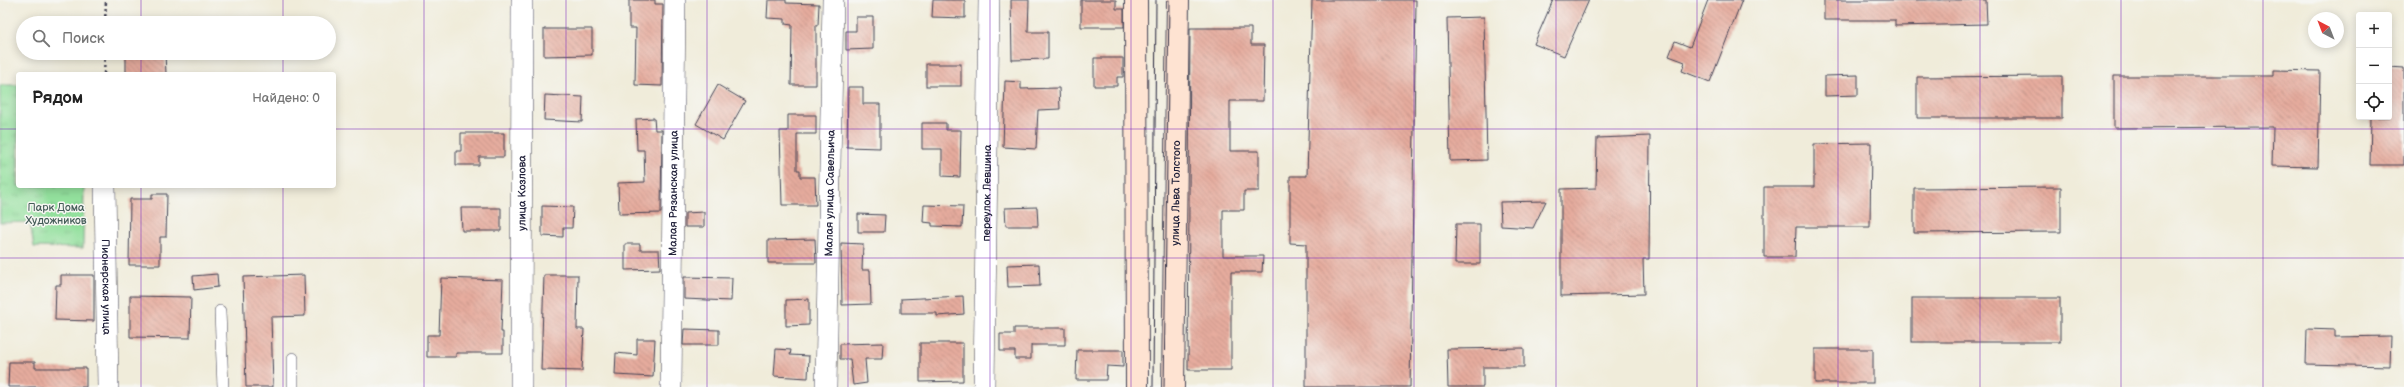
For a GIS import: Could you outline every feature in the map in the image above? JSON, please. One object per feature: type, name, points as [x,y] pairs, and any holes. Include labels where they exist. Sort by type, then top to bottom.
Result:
[{"type":"street","name":"улица Козлова","points":[[521,387],[522,0]]},
{"type":"street","name":"Малая Рязанская улица","points":[[671,387],[675,0]]},
{"type":"street","name":"Малая улица Савельича","points":[[826,387],[833,0]]},
{"type":"street","name":"переулок Левшина","points":[[984,387],[989,0]]},
{"type":"street","points":[[1136,0],[1137,387]]},
{"type":"street","name":"улица Льва Толстого","points":[[1174,387],[1178,0]]},
{"type":"street","name":"Пионерская улица","points":[[106,188],[108,387]]},
{"type":"lane","points":[[220,311],[223,387]]},
{"type":"lane","points":[[293,358],[293,387]]},
{"type":"path","points":[[105,16],[106,0]]},
{"type":"path","points":[[104,60],[104,72]]},
{"type":"green space","name":"Парк Дома Художников","points":[[0,85],[16,85],[16,188],[84,188],[83,248],[34,247],[30,222],[0,223]]},
{"type":"building","points":[[629,0],[655,0],[655,4],[663,4],[662,86],[635,85],[636,28],[629,28]]},
{"type":"building","points":[[768,0],[786,0],[786,3],[819,4],[818,25],[816,25],[816,85],[791,85],[792,25],[785,24],[785,19],[767,18]]},
{"type":"building","points":[[933,0],[965,0],[965,18],[932,17]]},
{"type":"building","points":[[1011,0],[1029,0],[1028,32],[1048,32],[1048,59],[1012,60]]},
{"type":"building","points":[[1081,0],[1116,0],[1116,9],[1124,9],[1124,27],[1081,27]]},
{"type":"building","points":[[1312,0],[1416,0],[1410,387],[1306,387],[1306,244],[1290,243],[1290,176],[1307,176]]},
{"type":"building","points":[[1553,0],[1589,0],[1564,56],[1534,44]]},
{"type":"building","points":[[1708,0],[1742,0],[1710,82],[1682,71],[1685,62],[1669,56],[1675,41],[1690,47]]},
{"type":"building","points":[[1824,0],[1986,0],[1987,24],[1895,26],[1895,20],[1824,20]]},
{"type":"building","points":[[856,17],[873,17],[873,49],[846,50],[846,31],[856,31]]},
{"type":"building","points":[[1484,17],[1487,160],[1450,161],[1447,18]]},
{"type":"building","points":[[1190,28],[1251,28],[1251,45],[1264,45],[1263,101],[1230,101],[1230,151],[1259,151],[1259,191],[1244,191],[1244,210],[1223,210],[1223,256],[1263,256],[1262,272],[1231,272],[1231,370],[1188,370]]},
{"type":"building","points":[[544,29],[592,29],[592,55],[544,56]]},
{"type":"building","points":[[1094,58],[1123,58],[1123,77],[1117,77],[1117,86],[1094,86]]},
{"type":"building","points":[[126,60],[165,60],[166,72],[126,72]]},
{"type":"building","points":[[926,64],[961,64],[961,86],[926,86]]},
{"type":"building","points":[[2392,67],[2404,68],[2404,165],[2370,165],[2371,120],[2392,120]]},
{"type":"building","points":[[2274,70],[2320,71],[2318,167],[2272,166],[2273,127],[2114,128],[2114,76],[2274,76]]},
{"type":"building","points":[[1858,75],[1858,95],[1825,96],[1825,76]]},
{"type":"building","points":[[2062,76],[2062,118],[1917,118],[1917,77]]},
{"type":"building","points":[[1005,81],[1021,82],[1021,89],[1059,88],[1060,109],[1038,110],[1036,149],[1003,147]]},
{"type":"building","points":[[718,85],[745,101],[723,140],[696,124]]},
{"type":"building","points":[[848,87],[863,87],[863,104],[880,104],[880,148],[847,147]]},
{"type":"building","points":[[545,95],[583,97],[582,122],[544,120]]},
{"type":"building","points":[[788,115],[816,115],[816,134],[797,134],[797,170],[800,170],[800,177],[815,177],[816,205],[782,205],[780,131],[788,131]]},
{"type":"building","points":[[654,118],[655,130],[662,130],[661,213],[619,214],[618,183],[645,182],[644,150],[637,150],[636,119]]},
{"type":"building","points":[[922,123],[946,123],[946,130],[961,130],[960,177],[942,176],[942,149],[922,149]]},
{"type":"building","points":[[461,133],[504,133],[504,157],[479,157],[479,165],[456,165],[456,151],[461,151]]},
{"type":"building","points":[[1650,136],[1649,259],[1643,259],[1644,294],[1561,296],[1561,189],[1596,188],[1597,138]]},
{"type":"building","points":[[1871,143],[1870,227],[1796,227],[1795,257],[1764,257],[1764,187],[1814,187],[1814,144]]},
{"type":"building","points":[[2061,187],[2061,232],[1914,233],[1914,188]]},
{"type":"building","points":[[152,194],[167,194],[166,237],[160,237],[160,265],[129,265],[130,199],[152,199]]},
{"type":"building","points":[[1546,201],[1533,228],[1501,226],[1500,202]]},
{"type":"building","points":[[924,205],[963,206],[962,227],[932,226],[932,223],[923,222]]},
{"type":"building","points":[[542,206],[573,207],[572,228],[563,228],[563,237],[542,236]]},
{"type":"building","points":[[1037,207],[1038,226],[1006,226],[1005,208]]},
{"type":"building","points":[[461,208],[501,208],[501,231],[462,231]]},
{"type":"building","points":[[704,212],[704,227],[685,227],[685,213]]},
{"type":"building","points":[[858,214],[885,215],[884,232],[858,232]]},
{"type":"building","points":[[1456,224],[1480,224],[1480,264],[1455,264]]},
{"type":"building","points":[[815,239],[816,263],[768,263],[768,240]]},
{"type":"building","points":[[841,243],[863,244],[862,270],[870,270],[871,304],[842,305]]},
{"type":"building","points":[[625,244],[640,244],[640,250],[659,250],[660,269],[625,270]]},
{"type":"building","points":[[1039,264],[1040,286],[1008,287],[1007,265]]},
{"type":"building","points":[[217,274],[218,287],[194,290],[193,276]]},
{"type":"building","points":[[61,275],[94,275],[94,321],[55,320],[56,285],[61,285]]},
{"type":"building","points":[[304,275],[305,316],[271,317],[273,387],[246,387],[243,277]]},
{"type":"building","points":[[544,275],[578,275],[577,329],[584,329],[582,371],[541,370]]},
{"type":"building","points":[[684,277],[732,278],[731,301],[684,299]]},
{"type":"building","points":[[441,278],[503,280],[501,332],[503,332],[503,353],[456,353],[456,357],[427,357],[427,335],[439,335]]},
{"type":"building","points":[[130,296],[191,297],[190,338],[130,337]]},
{"type":"building","points":[[963,296],[964,314],[937,316],[937,313],[901,313],[901,299]]},
{"type":"building","points":[[1912,298],[2060,298],[2060,342],[1912,342]]},
{"type":"building","points":[[809,299],[809,325],[786,326],[786,300]]},
{"type":"building","points":[[1014,328],[1065,328],[1065,345],[1031,345],[1031,359],[1015,359],[1015,351],[1000,351],[1000,334],[1014,334]]},
{"type":"building","points":[[684,329],[719,330],[719,345],[683,345]]},
{"type":"building","points":[[2307,329],[2335,330],[2335,337],[2391,336],[2390,366],[2306,364]]},
{"type":"building","points":[[637,339],[655,339],[653,377],[615,375],[616,353],[637,355]]},
{"type":"building","points":[[883,343],[882,359],[865,359],[867,383],[853,385],[850,359],[840,359],[840,344]]},
{"type":"building","points":[[920,343],[963,343],[963,381],[920,382]]},
{"type":"building","points":[[1524,348],[1524,367],[1483,367],[1483,387],[1448,387],[1447,349]]},
{"type":"building","points":[[776,349],[791,350],[790,355],[809,356],[808,378],[774,376]]},
{"type":"building","points":[[1815,349],[1873,349],[1873,383],[1815,383]]},
{"type":"building","points":[[1077,350],[1123,350],[1123,367],[1107,366],[1106,380],[1076,380]]},
{"type":"building","points":[[9,362],[35,362],[35,368],[86,368],[86,387],[8,387]]},
{"type":"tram line","points":[[1153,387],[1156,0]]},
{"type":"tram line","points":[[1164,387],[1169,0]]}]
